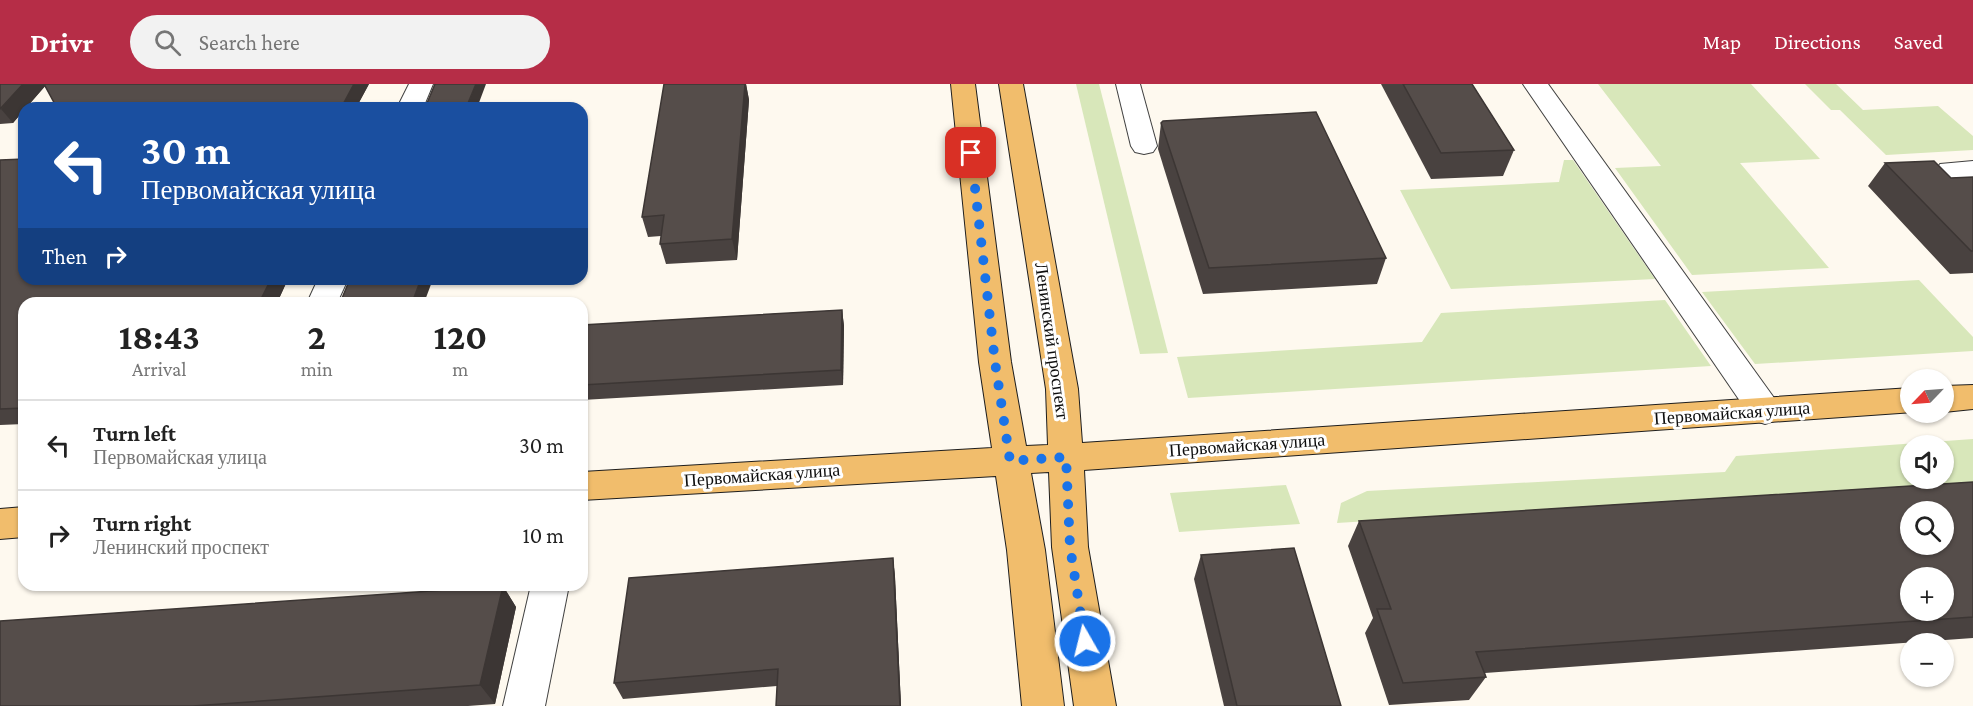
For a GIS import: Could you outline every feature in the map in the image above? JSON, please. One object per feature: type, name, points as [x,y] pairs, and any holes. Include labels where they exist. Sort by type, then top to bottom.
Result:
[{"type":"main road","points":[[963,84],[995,362],[1026,550],[1043,706]]},
{"type":"main road","name":"Ленинский проспект","points":[[1011,84],[1062,389],[1070,547],[1095,706]]},
{"type":"main road","points":[[1954,398],[1973,397]]},
{"type":"main road","name":"Первомайская улица","points":[[588,486],[1010,461],[1900,402]]},
{"type":"main road","points":[[0,524],[18,522]]},
{"type":"lane","points":[[413,102],[421,84]]},
{"type":"lane","points":[[1128,84],[1144,146]]},
{"type":"lane","points":[[1535,84],[1765,411]]},
{"type":"lane","points":[[524,706],[549,591]]},
{"type":"green space","points":[[1076,84],[1099,84],[1168,353],[1140,354]]},
{"type":"green space","points":[[1598,84],[1751,84],[1820,159],[1740,163],[1829,268],[1692,275],[1615,168],[1661,166]]},
{"type":"green space","points":[[1805,84],[1836,84],[1863,110],[1938,106],[1973,136],[1973,150],[1886,155],[1840,110],[1831,110]]},
{"type":"green space","points":[[1564,160],[1573,160],[1655,279],[1451,289],[1400,190],[1559,182]]},
{"type":"green space","points":[[1919,280],[1973,337],[1973,351],[1755,364],[1702,292]]},
{"type":"green space","points":[[1665,300],[1711,366],[1188,398],[1177,357],[1422,342],[1441,313]]},
{"type":"green space","points":[[1973,439],[1973,483],[1954,484],[1954,440]]},
{"type":"green space","points":[[1900,444],[1900,488],[1337,523],[1341,503],[1367,491],[1725,472],[1736,456]]},
{"type":"green space","points":[[1286,485],[1300,524],[1179,532],[1170,493]]},
{"type":"building","points":[[0,84],[23,84],[0,109]]},
{"type":"building","points":[[44,84],[354,84],[344,102],[54,102]]},
{"type":"building","points":[[435,84],[476,84],[468,102],[428,102]]},
{"type":"building","points":[[664,84],[745,84],[732,239],[660,244],[664,215],[642,217]]},
{"type":"building","points":[[1403,84],[1472,84],[1514,150],[1441,153]]},
{"type":"building","points":[[1316,112],[1386,258],[1209,268],[1161,123],[1163,121]]},
{"type":"building","points":[[18,159],[18,285],[268,285],[262,297],[18,297],[18,408],[0,409],[0,160]]},
{"type":"building","points":[[1934,161],[1951,178],[1973,177],[1973,251],[1885,163]]},
{"type":"building","points":[[348,285],[419,285],[414,297],[342,297]]},
{"type":"building","points":[[842,310],[841,370],[588,385],[588,325]]},
{"type":"building","points":[[1973,482],[1973,617],[1954,618],[1954,567],[1900,567],[1900,621],[1916,621],[1476,652],[1486,677],[1403,683],[1377,609],[1391,609],[1359,521],[1900,487],[1900,489],[1954,489],[1954,483]]},
{"type":"building","points":[[1294,548],[1341,706],[1237,706],[1201,555]]},
{"type":"building","points":[[893,558],[900,706],[776,706],[778,669],[614,683],[629,578]]},
{"type":"building","points":[[431,591],[502,591],[480,685],[193,706],[0,706],[0,621]]},
{"type":"route","points":[[971,153],[995,362],[1010,461],[1066,457],[1070,547],[1085,641]]}]
